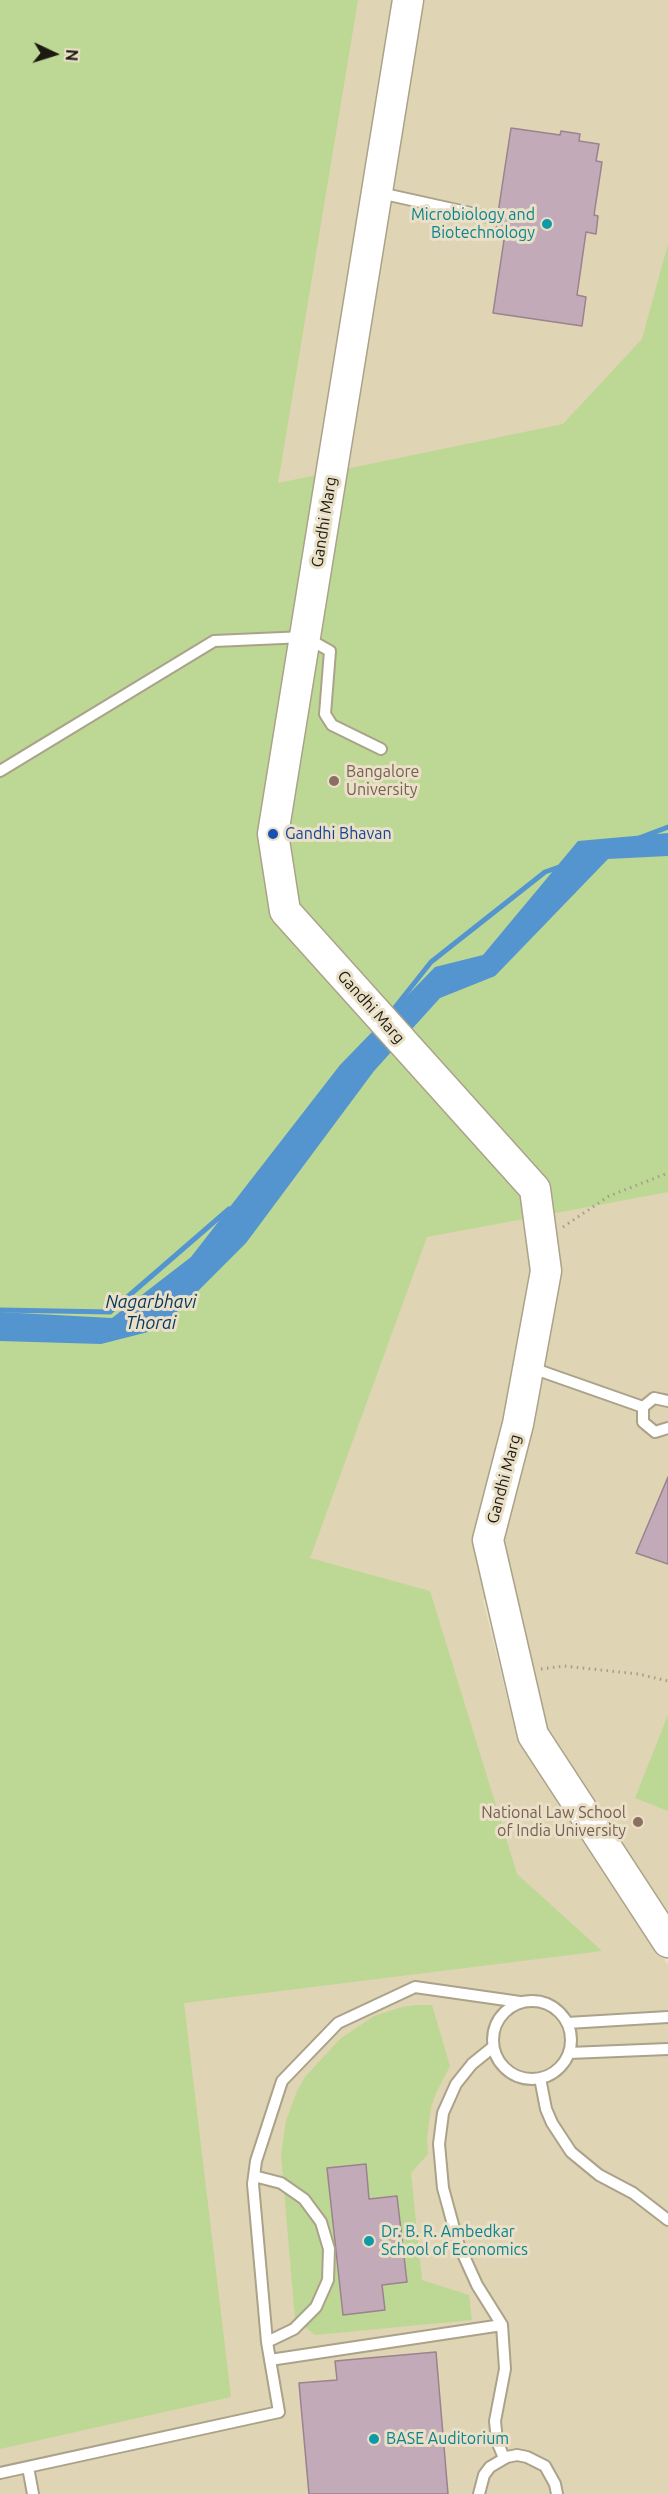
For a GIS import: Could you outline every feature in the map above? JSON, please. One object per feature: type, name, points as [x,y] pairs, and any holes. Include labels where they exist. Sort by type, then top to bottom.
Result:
[{"type":"main road","name":"Gandhi Marg","points":[[408,0],[273,834],[285,911],[534,1189],[546,1271],[518,1424],[488,1540],[533,1735],[668,1942]]},
{"type":"lane","points":[[377,193],[493,218]]},
{"type":"lane","points":[[0,771],[214,641],[305,637],[330,651],[325,714],[332,725],[381,749]]},
{"type":"lane","points":[[529,1367],[643,1407]]},
{"type":"lane","points":[[643,1407],[654,1398],[668,1401]]},
{"type":"lane","points":[[643,1407],[643,1422],[655,1432],[668,1428]]},
{"type":"lane","points":[[0,2472],[279,2412],[267,2342],[254,2176],[256,2161],[282,2081],[338,2023],[415,1986],[520,2002],[541,2002],[559,2012],[567,2023],[571,2039],[568,2053],[561,2067],[540,2078],[524,2079],[506,2070],[499,2062],[494,2047],[493,2032],[497,2022],[503,2013],[520,2002]]},
{"type":"lane","points":[[567,2023],[668,2017]]},
{"type":"lane","points":[[494,2047],[472,2064],[456,2085],[443,2113],[439,2144],[443,2188],[458,2243],[477,2285],[502,2325],[506,2369],[495,2421],[497,2441],[504,2458]]},
{"type":"lane","points":[[568,2053],[668,2049]]},
{"type":"lane","points":[[540,2078],[544,2101],[552,2123],[571,2152],[599,2175],[633,2193],[668,2220]]},
{"type":"lane","points":[[254,2176],[281,2184],[304,2199],[321,2222],[330,2249],[328,2280],[316,2307],[294,2329],[267,2342]]},
{"type":"lane","points":[[270,2360],[502,2325]]},
{"type":"lane","points":[[479,2494],[484,2475],[490,2467],[504,2458],[517,2455],[537,2460],[551,2475],[557,2494]]},
{"type":"lane","points":[[28,2467],[33,2494]]},
{"type":"path","points":[[542,1242],[609,1196],[668,1173]]},
{"type":"path","points":[[519,1672],[564,1666],[638,1674],[668,1681]]},
{"type":"shaded area","name":"Bangalore University","points":[[0,0],[668,0],[668,1911],[546,1733],[513,1592],[483,1600],[518,1742],[668,1965],[668,2494],[0,2494]]},
{"type":"green space","name":"Bangalore University","points":[[0,0],[358,0],[278,483],[563,424],[642,339],[668,244],[668,1192],[427,1237],[310,1558],[430,1591],[517,1874],[602,1951],[184,2003],[231,2397],[0,2449]]},
{"type":"green space","points":[[668,1715],[668,1811],[635,1798]]},
{"type":"green space","points":[[417,2005],[432,2005],[450,2066],[431,2107],[427,2139],[428,2154],[411,2173],[422,2280],[469,2295],[472,2320],[315,2335],[295,2319],[281,2154],[286,2121],[305,2077],[340,2039],[374,2016]]},
{"type":"water","name":"Nagarbhavi Thorai","points":[[668,833],[668,856],[608,859],[495,976],[440,998],[374,1071],[246,1243],[160,1329],[101,1344],[0,1341],[0,1312],[112,1318],[191,1257],[340,1065],[435,967],[483,955],[578,841]]},
{"type":"building","name":"Microbiology and Biotechnology","points":[[511,128],[560,135],[561,131],[580,134],[579,141],[599,144],[596,161],[602,162],[594,215],[598,216],[596,234],[586,232],[577,295],[586,297],[582,326],[493,313],[504,240],[495,238],[500,219],[498,213]]},
{"type":"building","points":[[668,1477],[668,1564],[636,1553]]},
{"type":"building","name":"Dr. B. R. Ambedkar School of Economics","points":[[366,2164],[369,2199],[397,2196],[407,2282],[382,2285],[385,2310],[343,2315],[327,2168]]},
{"type":"building","name":"BASE Auditorium","points":[[436,2352],[448,2494],[309,2494],[299,2383],[337,2380],[335,2361]]},
{"type":"waterway","name":"Nagarbhavi Thorai","points":[[639,838],[668,827]]},
{"type":"waterway","name":"Nagarbhavi Thorai","points":[[389,1015],[431,962],[545,872],[562,866]]},
{"type":"waterway","name":"Nagarbhavi Thorai","points":[[0,1310],[110,1312],[229,1209]]},
{"type":"place","name":"Microbiology and Biotechnology","points":[[547,224]]},
{"type":"place","name":"Bangalore University","points":[[334,781]]},
{"type":"place","name":"Gandhi Bhavan","points":[[273,834]]},
{"type":"place","name":"National Law School of India University","points":[[638,1822]]},
{"type":"place","name":"Dr. B. R. Ambedkar School of Economics","points":[[369,2241]]},
{"type":"place","name":"BASE Auditorium","points":[[374,2439]]}]
